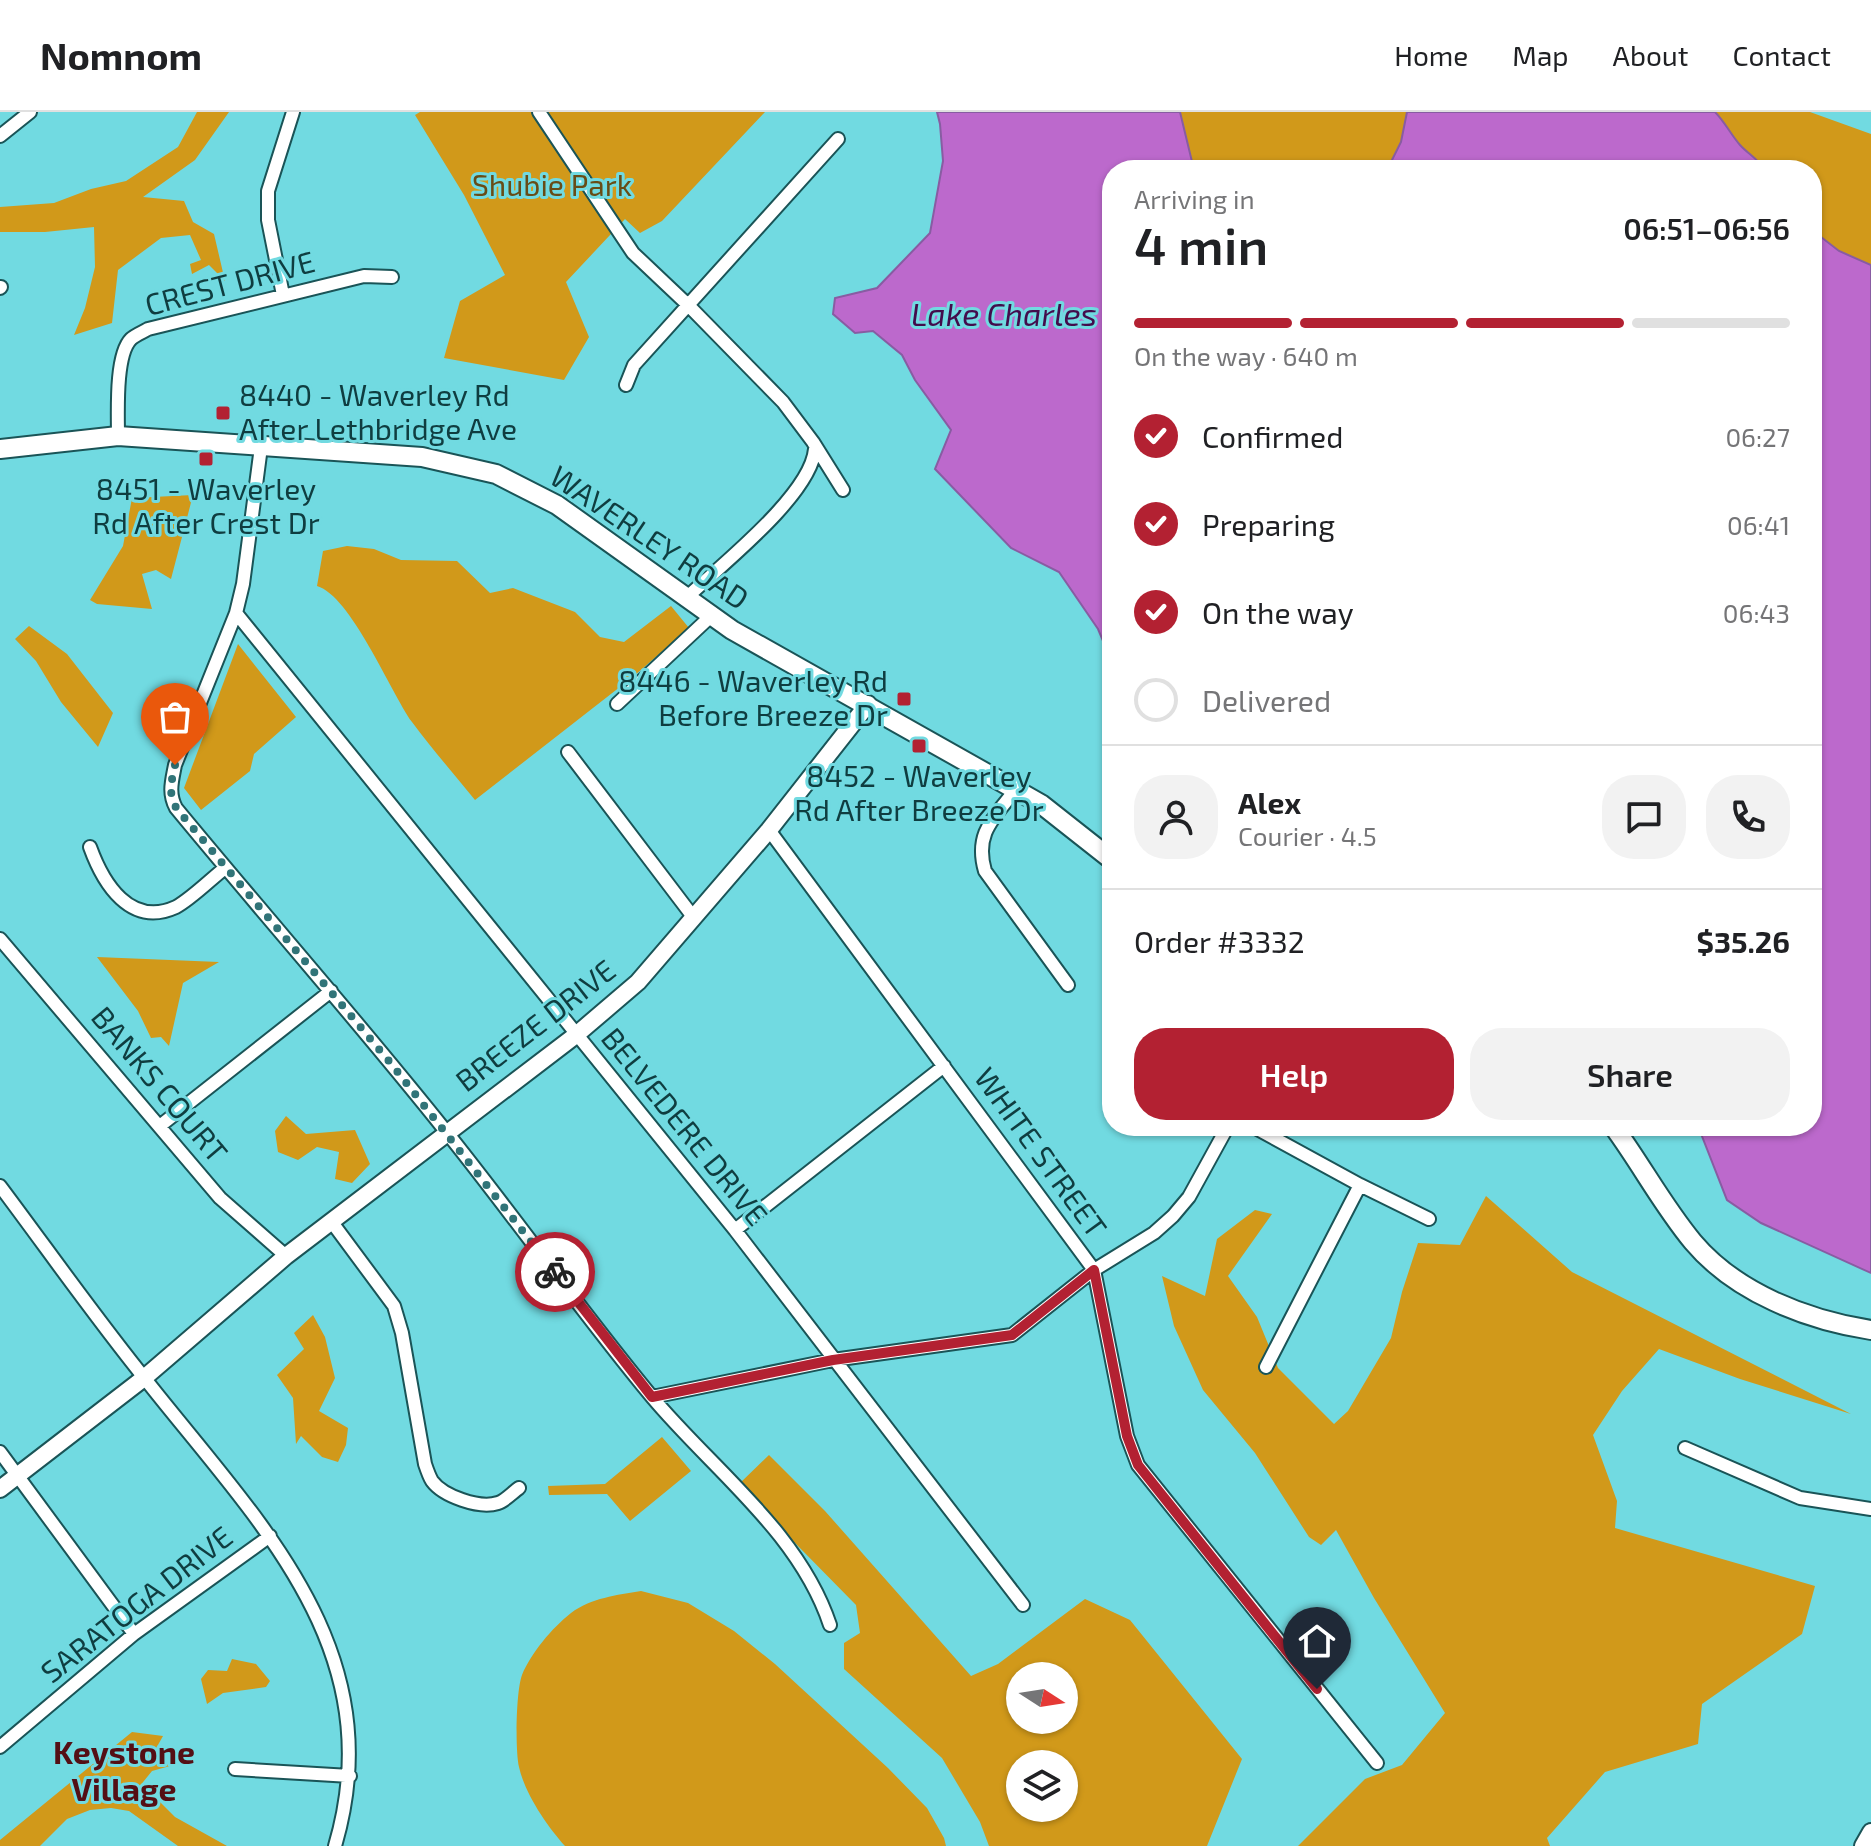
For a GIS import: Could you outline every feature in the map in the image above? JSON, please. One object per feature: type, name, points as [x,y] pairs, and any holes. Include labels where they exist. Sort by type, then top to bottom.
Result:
[{"type":"main road","name":"WAVERLEY ROAD","points":[[0,449],[118,436],[422,457],[496,474],[557,505],[711,616],[1041,804],[1102,852]]},
{"type":"main road","points":[[1620,1136],[1680,1225],[1711,1260],[1780,1304],[1871,1330]]},
{"type":"street","points":[[0,136],[30,112]]},
{"type":"street","points":[[283,295],[268,220],[268,201],[272,171],[293,112]]},
{"type":"street","points":[[539,112],[633,253],[783,402],[843,490]]},
{"type":"street","points":[[626,385],[634,365],[838,139]]},
{"type":"street","name":"CREST DRIVE","points":[[118,436],[124,352],[130,340],[148,329],[364,276],[392,277]]},
{"type":"street","points":[[261,447],[243,584],[236,613],[175,765],[170,789],[176,808],[446,1131],[652,1397],[784,1542],[820,1594],[830,1625]]},
{"type":"street","points":[[685,599],[769,521],[804,480],[814,461],[815,449]]},
{"type":"street","name":"BELVEDERE DRIVE","points":[[236,613],[735,1230],[1023,1605]]},
{"type":"street","points":[[617,704],[711,616]]},
{"type":"street","name":"BREEZE DRIVE","points":[[0,1489],[144,1378],[286,1256],[446,1131],[576,1035],[638,982],[769,830],[868,704]]},
{"type":"street","points":[[568,752],[694,918]]},
{"type":"street","points":[[1016,789],[982,837],[980,849],[985,871],[1068,985]]},
{"type":"street","name":"WHITE STREET","points":[[769,830],[1094,1270],[1127,1436],[1138,1465],[1377,1763]]},
{"type":"street","points":[[90,847],[100,873],[111,890],[129,905],[144,911],[176,907],[225,868]]},
{"type":"street","name":"BANKS COURT","points":[[0,939],[220,1198],[286,1256]]},
{"type":"street","points":[[161,1125],[331,991]]},
{"type":"street","points":[[735,1230],[944,1066]]},
{"type":"street","points":[[652,1397],[833,1360],[1012,1335],[1094,1270],[1154,1233],[1173,1216],[1189,1197],[1223,1136]]},
{"type":"street","points":[[1270,1136],[1429,1219]]},
{"type":"street","points":[[1266,1367],[1360,1185]]},
{"type":"street","points":[[0,1186],[144,1378],[270,1536],[299,1579],[327,1637],[347,1708],[350,1776],[335,1846]]},
{"type":"street","points":[[331,1221],[394,1306],[430,1479],[442,1491],[477,1503],[497,1503],[519,1488]]},
{"type":"street","points":[[1685,1448],[1800,1498],[1871,1509]]},
{"type":"street","points":[[0,1452],[134,1634]]},
{"type":"street","name":"SARATOGA DRIVE","points":[[0,1747],[134,1634],[270,1536]]},
{"type":"street","points":[[235,1769],[350,1776]]},
{"type":"street","points":[[1863,1846],[1871,1832]]},
{"type":"green space","points":[[197,112],[229,112],[195,160],[143,197],[184,201],[193,222],[214,234],[225,281],[209,265],[192,274],[190,264],[201,260],[190,235],[161,238],[118,270],[112,323],[74,335],[85,308],[95,267],[94,227],[0,232],[0,207],[54,203],[91,189],[126,181],[178,147]]},
{"type":"green space","name":"Shubie Park","points":[[420,112],[765,112],[662,221],[640,233],[625,219],[566,282],[589,337],[564,380],[444,358],[460,301],[505,275],[464,195],[415,115]]},
{"type":"green space","points":[[1180,112],[1407,112],[1401,142],[1392,160],[1192,160]]},
{"type":"green space","points":[[1715,112],[1810,112],[1871,134],[1871,265],[1839,251],[1822,238],[1822,160],[1757,160],[1740,145]]},
{"type":"green space","points":[[193,495],[171,579],[156,570],[142,574],[152,609],[97,604],[90,600],[123,546],[132,498]]},
{"type":"green space","points":[[347,546],[374,549],[401,560],[457,561],[490,593],[513,588],[575,612],[600,637],[624,642],[671,606],[689,628],[634,676],[475,800],[412,722],[343,607],[330,593],[317,586],[323,551]]},
{"type":"green space","points":[[29,626],[67,654],[113,713],[98,747],[61,702],[36,661],[15,639]]},
{"type":"green space","points":[[238,644],[296,717],[254,754],[250,771],[201,810],[184,788]]},
{"type":"green space","points":[[97,957],[219,962],[183,983],[169,1046],[161,1037],[151,1038],[138,1011]]},
{"type":"green space","points":[[286,1116],[306,1134],[355,1130],[370,1164],[352,1183],[335,1179],[339,1152],[317,1147],[298,1160],[278,1152],[275,1131]]},
{"type":"green space","points":[[1486,1196],[1572,1272],[1851,1414],[1740,1379],[1659,1349],[1622,1391],[1593,1435],[1617,1501],[1615,1528],[1815,1586],[1802,1634],[1702,1704],[1698,1744],[1605,1772],[1547,1838],[1550,1846],[1298,1846],[1365,1779],[1402,1765],[1445,1713],[1336,1530],[1321,1545],[1309,1537],[1255,1453],[1203,1390],[1174,1326],[1162,1276],[1205,1296],[1217,1239],[1255,1210],[1272,1214],[1228,1276],[1257,1317],[1278,1368],[1334,1424],[1348,1411],[1391,1338],[1418,1243],[1460,1245]]},
{"type":"green space","points":[[313,1315],[325,1337],[335,1378],[319,1411],[348,1428],[346,1445],[338,1462],[322,1457],[301,1436],[296,1444],[293,1398],[277,1375],[304,1349],[294,1333]]},
{"type":"green space","points":[[662,1437],[691,1471],[630,1521],[607,1494],[549,1495],[548,1486],[605,1484]]},
{"type":"green space","points":[[769,1455],[825,1511],[971,1676],[998,1664],[1085,1599],[1130,1620],[1242,1759],[1207,1846],[989,1846],[980,1822],[942,1758],[844,1669],[844,1643],[860,1633],[856,1605],[738,1485]]},
{"type":"green space","points":[[641,1591],[688,1603],[734,1631],[775,1664],[927,1808],[946,1846],[565,1846],[538,1809],[519,1767],[517,1721],[522,1675],[543,1641],[571,1613],[596,1601]]},
{"type":"green space","points":[[232,1659],[256,1664],[270,1681],[266,1687],[223,1693],[207,1704],[201,1679],[208,1670],[227,1671]]},
{"type":"green space","points":[[132,1732],[163,1736],[154,1752],[170,1766],[152,1771],[131,1797],[153,1795],[175,1817],[227,1846],[178,1846],[129,1811],[111,1808],[90,1810],[67,1819],[40,1846],[0,1846],[0,1840]]},
{"type":"water","name":"Lake Charles","points":[[937,112],[1180,112],[1192,160],[1102,160],[1102,638],[1059,572],[1011,548],[935,469],[951,430],[915,380],[902,355],[873,331],[855,333],[833,314],[835,298],[877,288],[930,233],[943,161]]},
{"type":"water","points":[[1407,112],[1715,112],[1740,145],[1757,160],[1392,160],[1401,142]]},
{"type":"water","points":[[1822,238],[1839,251],[1871,265],[1871,1273],[1761,1223],[1727,1200],[1702,1136],[1822,1136]]},
{"type":"way so far","points":[[175,765],[170,789],[176,808],[389,1061],[555,1272]]},
{"type":"place","name":"8440 - Waverley Rd After Lethbridge Ave","points":[[223,413]]},
{"type":"place","name":"8451 - Waverley Rd After Crest Dr","points":[[206,459]]},
{"type":"place","name":"8446 - Waverley Rd Before Breeze Dr","points":[[904,699]]},
{"type":"place","name":"8452 - Waverley Rd After Breeze Dr","points":[[919,746]]},
{"type":"district","name":"Keystone Village","points":[[124,1772]]},
{"type":"route","points":[[555,1272],[652,1397],[833,1360],[1012,1335],[1094,1270],[1127,1436],[1138,1465],[1317,1689]]}]
